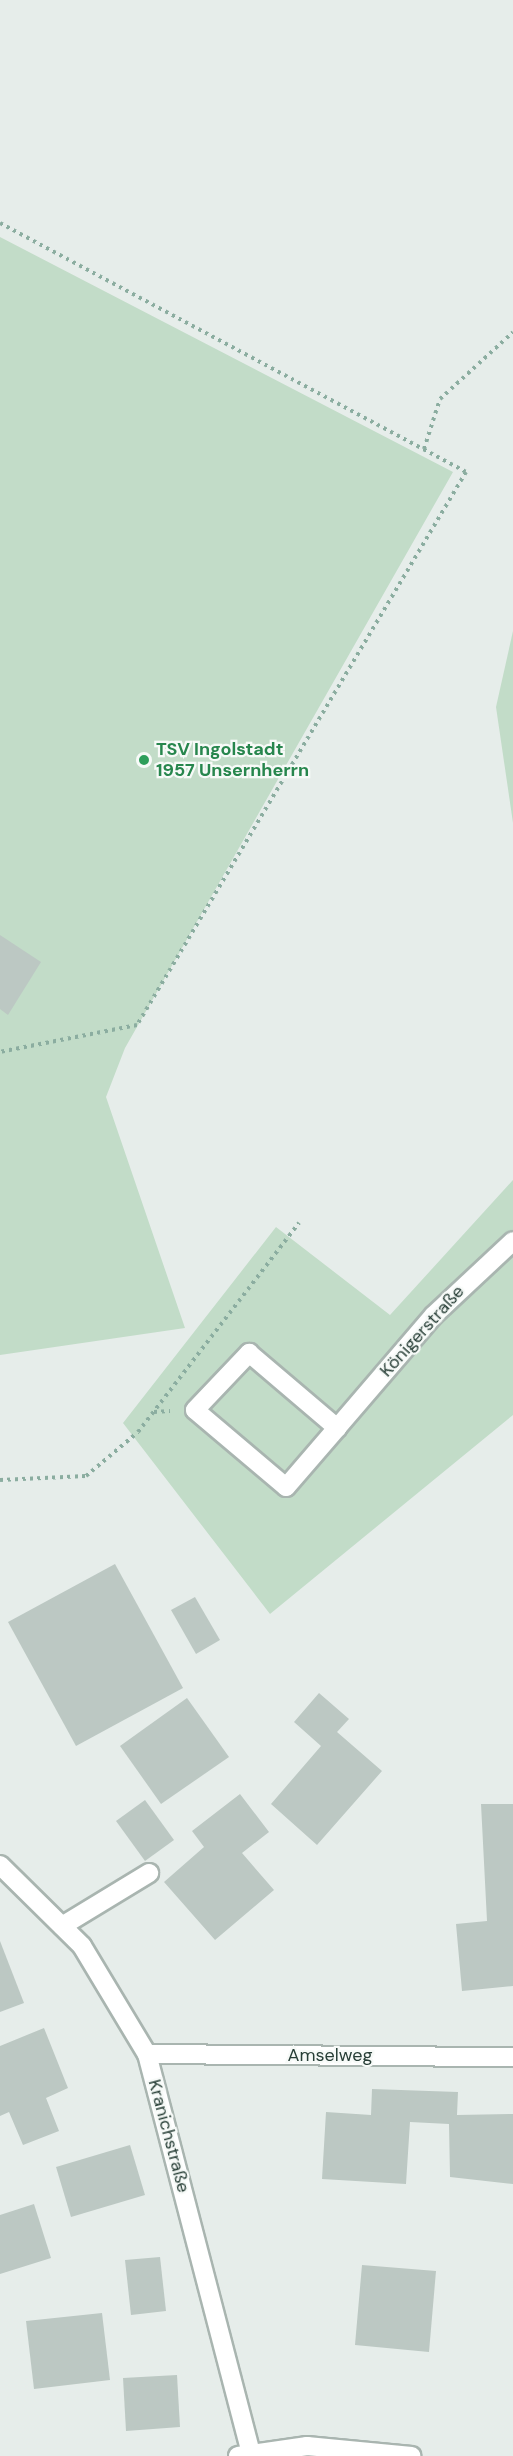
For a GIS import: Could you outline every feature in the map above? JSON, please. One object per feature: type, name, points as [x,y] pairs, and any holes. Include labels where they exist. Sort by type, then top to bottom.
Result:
[{"type":"street","name":"Königerstraße","points":[[337,1428],[249,1353],[195,1410],[286,1487],[337,1428],[441,1307],[513,1241]]},
{"type":"street","name":"Kranichstraße","points":[[0,1865],[82,1946],[147,2054],[244,2454]]},
{"type":"street","points":[[62,1926],[149,1874]]},
{"type":"street","name":"Amselweg","points":[[147,2054],[513,2057]]},
{"type":"street","points":[[244,2454],[307,2446],[412,2456]]},
{"type":"path","points":[[0,223],[466,472],[137,1025],[0,1052]]},
{"type":"path","points":[[424,449],[440,399],[513,332]]},
{"type":"path","points":[[0,1480],[86,1476],[129,1440],[299,1223]]},
{"type":"green space","name":"TSV Ingolstadt 1957 Unsernherrn","points":[[0,237],[453,472],[125,1048],[106,1097],[185,1328],[0,1355]]},
{"type":"green space","points":[[513,631],[513,823],[496,707]]},
{"type":"green space","points":[[513,1180],[513,1415],[270,1614],[123,1423],[276,1227],[390,1315]]},
{"type":"building","points":[[0,935],[41,962],[8,1015],[0,1009]]},
{"type":"building","points":[[115,1564],[183,1688],[76,1746],[8,1622]]},
{"type":"building","points":[[195,1597],[220,1640],[196,1654],[171,1610]]},
{"type":"building","points":[[319,1693],[349,1719],[337,1732],[382,1771],[317,1845],[271,1804],[321,1746],[294,1722]]},
{"type":"building","points":[[187,1698],[229,1757],[161,1804],[120,1746]]},
{"type":"building","points":[[240,1794],[269,1832],[242,1853],[274,1890],[215,1940],[164,1882],[204,1847],[192,1831]]},
{"type":"building","points":[[145,1800],[174,1840],[145,1861],[116,1821]]},
{"type":"building","points":[[481,1804],[513,1804],[513,1986],[462,1991],[456,1924],[487,1921]]},
{"type":"building","points":[[0,1941],[24,2003],[0,2012]]},
{"type":"building","points":[[44,2028],[68,2088],[46,2098],[59,2131],[23,2145],[9,2112],[0,2116],[0,2046]]},
{"type":"building","points":[[372,2089],[458,2092],[457,2115],[513,2114],[513,2184],[450,2177],[449,2124],[410,2122],[406,2184],[322,2179],[326,2112],[371,2115]]},
{"type":"building","points":[[130,2145],[145,2195],[71,2217],[56,2167]]},
{"type":"building","points":[[34,2204],[51,2258],[0,2274],[0,2215]]},
{"type":"building","points":[[160,2257],[166,2311],[131,2315],[125,2260]]},
{"type":"building","points":[[362,2265],[436,2271],[429,2352],[355,2345]]},
{"type":"building","points":[[102,2313],[110,2380],[34,2389],[26,2321]]},
{"type":"building","points":[[177,2375],[180,2427],[126,2431],[123,2378]]},
{"type":"place","name":"TSV Ingolstadt 1957 Unsernherrn","points":[[144,760]]}]
